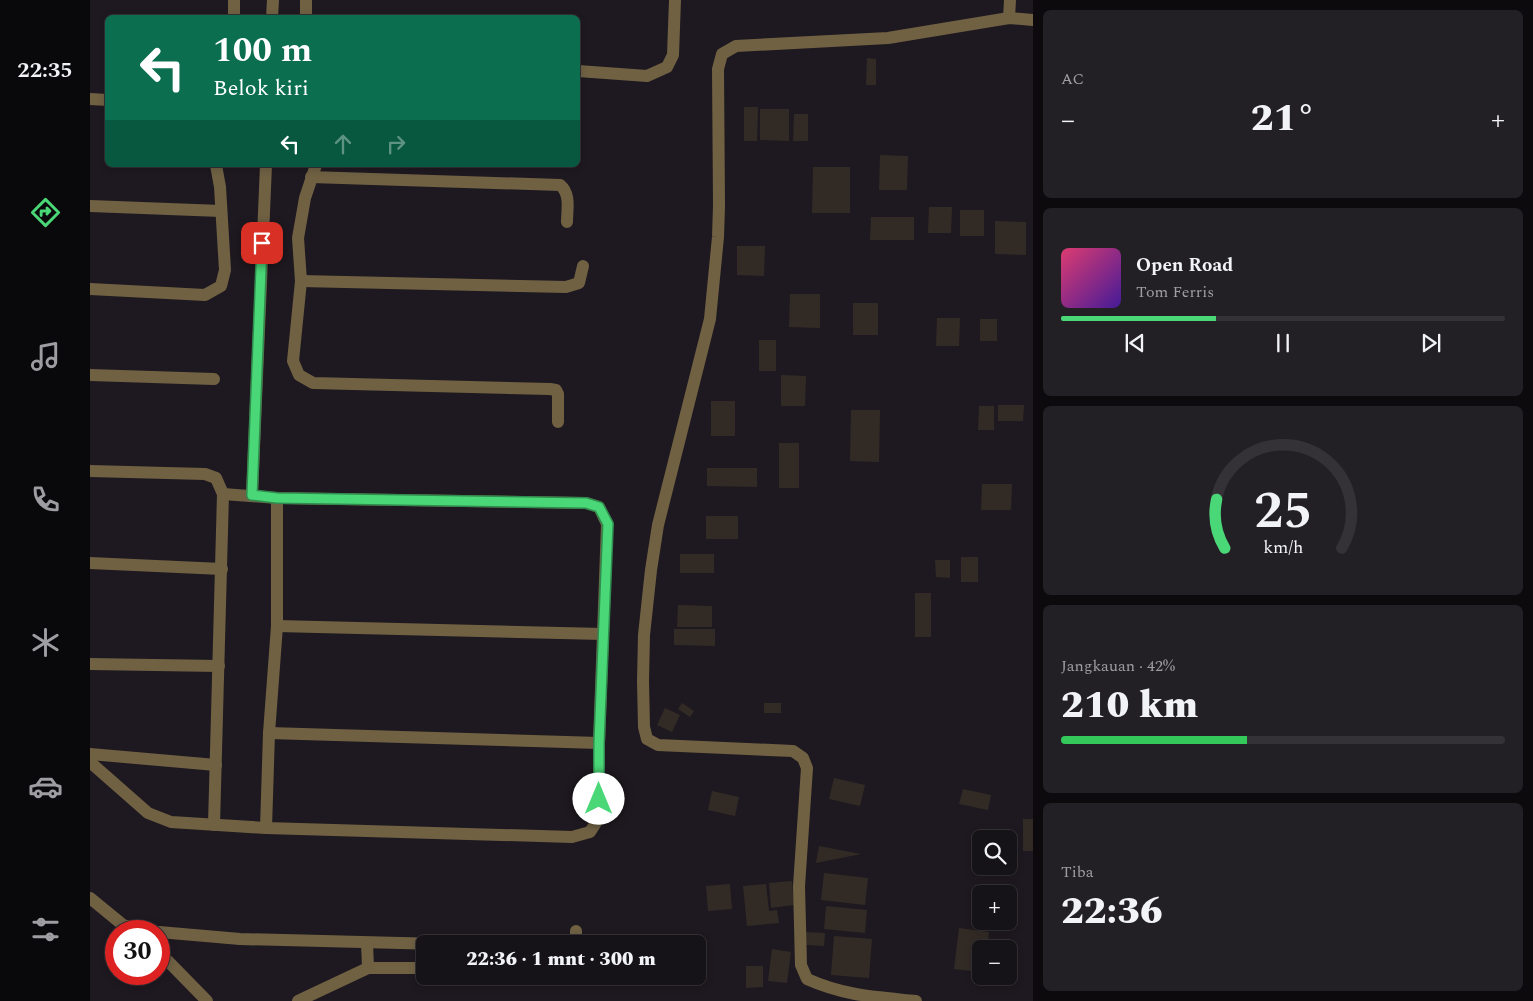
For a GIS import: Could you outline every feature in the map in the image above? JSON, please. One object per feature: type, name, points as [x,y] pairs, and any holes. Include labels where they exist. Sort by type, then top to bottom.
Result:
[{"type":"street","points":[[234,0],[234,15]]},
{"type":"street","points":[[272,15],[273,0]]},
{"type":"street","points":[[306,0],[306,15]]},
{"type":"street","points":[[580,71],[648,76],[667,68],[673,55],[675,0]]},
{"type":"street","points":[[1010,0],[1010,18]]},
{"type":"street","points":[[916,1001],[854,995],[828,988],[807,979],[801,965],[799,886],[807,768],[803,758],[793,751],[658,746],[647,739],[644,727],[644,635],[651,570],[658,525],[710,319],[718,229],[718,69],[722,54],[736,46],[888,38],[1010,18],[1033,20]]},
{"type":"street","points":[[90,99],[105,100]]},
{"type":"street","points":[[90,289],[205,295],[221,286],[225,270],[220,188],[216,167]]},
{"type":"street","points":[[252,495],[266,167]]},
{"type":"street","points":[[558,422],[558,394],[556,390],[314,382],[299,375],[294,361],[301,281],[298,238],[305,198],[313,171],[560,185],[566,190],[567,222]]},
{"type":"street","points":[[90,206],[221,211]]},
{"type":"street","points":[[301,281],[566,287],[579,283],[583,266]]},
{"type":"street","points":[[90,375],[214,378]]},
{"type":"street","points":[[90,471],[205,474],[216,478],[223,494],[214,825]]},
{"type":"street","points":[[90,762],[148,813],[171,822],[266,828],[572,837],[590,832],[599,818],[599,743],[608,524],[599,507],[586,503],[277,498],[223,494]]},
{"type":"street","points":[[266,828],[269,733],[277,626],[277,498]]},
{"type":"street","points":[[90,563],[222,569]]},
{"type":"street","points":[[277,626],[603,634]]},
{"type":"street","points":[[90,664],[219,666]]},
{"type":"street","points":[[269,733],[599,743]]},
{"type":"street","points":[[90,754],[216,765]]},
{"type":"street","points":[[90,898],[118,920]]},
{"type":"street","points":[[170,933],[240,939],[416,943]]},
{"type":"street","points":[[367,942],[368,968]]},
{"type":"street","points":[[170,963],[207,1001]]},
{"type":"street","points":[[298,1001],[368,968],[416,968]]},
{"type":"building","points":[[867,58],[876,59],[876,85],[866,85]]},
{"type":"building","points":[[744,107],[758,107],[757,141],[744,141]]},
{"type":"building","points":[[760,109],[789,109],[789,141],[760,140]]},
{"type":"building","points":[[794,114],[808,114],[808,141],[793,141]]},
{"type":"building","points":[[880,155],[908,156],[907,190],[879,190]]},
{"type":"building","points":[[813,167],[850,167],[850,213],[812,213]]},
{"type":"building","points":[[929,207],[952,207],[951,233],[928,233]]},
{"type":"building","points":[[960,210],[984,210],[984,236],[960,236]]},
{"type":"building","points":[[871,217],[914,217],[914,240],[870,240]]},
{"type":"building","points":[[995,221],[1026,222],[1026,255],[995,254]]},
{"type":"building","points":[[737,246],[765,246],[764,276],[737,275]]},
{"type":"building","points":[[790,294],[820,294],[820,328],[789,327]]},
{"type":"building","points":[[853,303],[878,303],[878,335],[853,335]]},
{"type":"building","points":[[937,318],[960,318],[959,346],[936,346]]},
{"type":"building","points":[[980,319],[997,319],[997,341],[980,341]]},
{"type":"building","points":[[759,340],[776,340],[776,371],[759,371]]},
{"type":"building","points":[[781,375],[806,376],[805,406],[781,406]]},
{"type":"building","points":[[711,401],[735,401],[735,436],[711,436]]},
{"type":"building","points":[[998,405],[1024,405],[1023,421],[998,421]]},
{"type":"building","points":[[979,406],[994,406],[994,430],[978,430]]},
{"type":"building","points":[[851,410],[880,410],[879,462],[850,461]]},
{"type":"building","points":[[779,443],[799,443],[799,488],[779,488]]},
{"type":"building","points":[[707,468],[757,468],[757,487],[707,486]]},
{"type":"building","points":[[982,484],[1012,484],[1011,510],[981,510]]},
{"type":"building","points":[[706,516],[738,516],[738,539],[706,539]]},
{"type":"building","points":[[680,554],[714,554],[714,573],[680,573]]},
{"type":"building","points":[[961,557],[978,557],[978,582],[961,582]]},
{"type":"building","points":[[935,560],[950,560],[950,578],[936,577]]},
{"type":"building","points":[[915,593],[931,593],[931,637],[915,637]]},
{"type":"building","points":[[678,605],[712,606],[712,627],[677,627]]},
{"type":"building","points":[[674,629],[715,629],[715,646],[674,645]]},
{"type":"building","points":[[682,703],[694,711],[690,717],[678,709]]},
{"type":"building","points":[[764,703],[781,703],[781,713],[764,713]]},
{"type":"building","points":[[665,708],[680,715],[672,732],[657,725]]},
{"type":"building","points":[[834,778],[865,785],[860,806],[829,799]]},
{"type":"building","points":[[963,789],[991,795],[988,810],[959,804]]},
{"type":"building","points":[[712,791],[739,797],[735,816],[708,810]]},
{"type":"building","points":[[1023,819],[1033,819],[1033,851],[1023,851]]},
{"type":"building","points":[[819,846],[861,854],[816,863]]},
{"type":"building","points":[[824,873],[868,878],[865,905],[821,900]]},
{"type":"building","points":[[792,881],[794,905],[771,908],[769,883]]},
{"type":"building","points":[[730,884],[732,909],[708,911],[706,886]]},
{"type":"building","points":[[766,884],[769,911],[777,910],[779,923],[747,926],[743,886]]},
{"type":"building","points":[[826,906],[867,910],[865,933],[824,929]]},
{"type":"building","points":[[959,928],[989,932],[988,940],[972,940],[972,971],[954,969]]},
{"type":"building","points":[[806,932],[825,933],[824,946],[806,945]]},
{"type":"building","points":[[834,936],[872,939],[869,978],[831,975]]},
{"type":"building","points":[[772,949],[791,952],[787,983],[768,981]]},
{"type":"building","points":[[746,966],[763,966],[763,987],[746,988]]},
{"type":"route","points":[[262,243],[252,495],[277,498],[586,503],[599,507],[608,524],[599,743],[599,799]]}]
